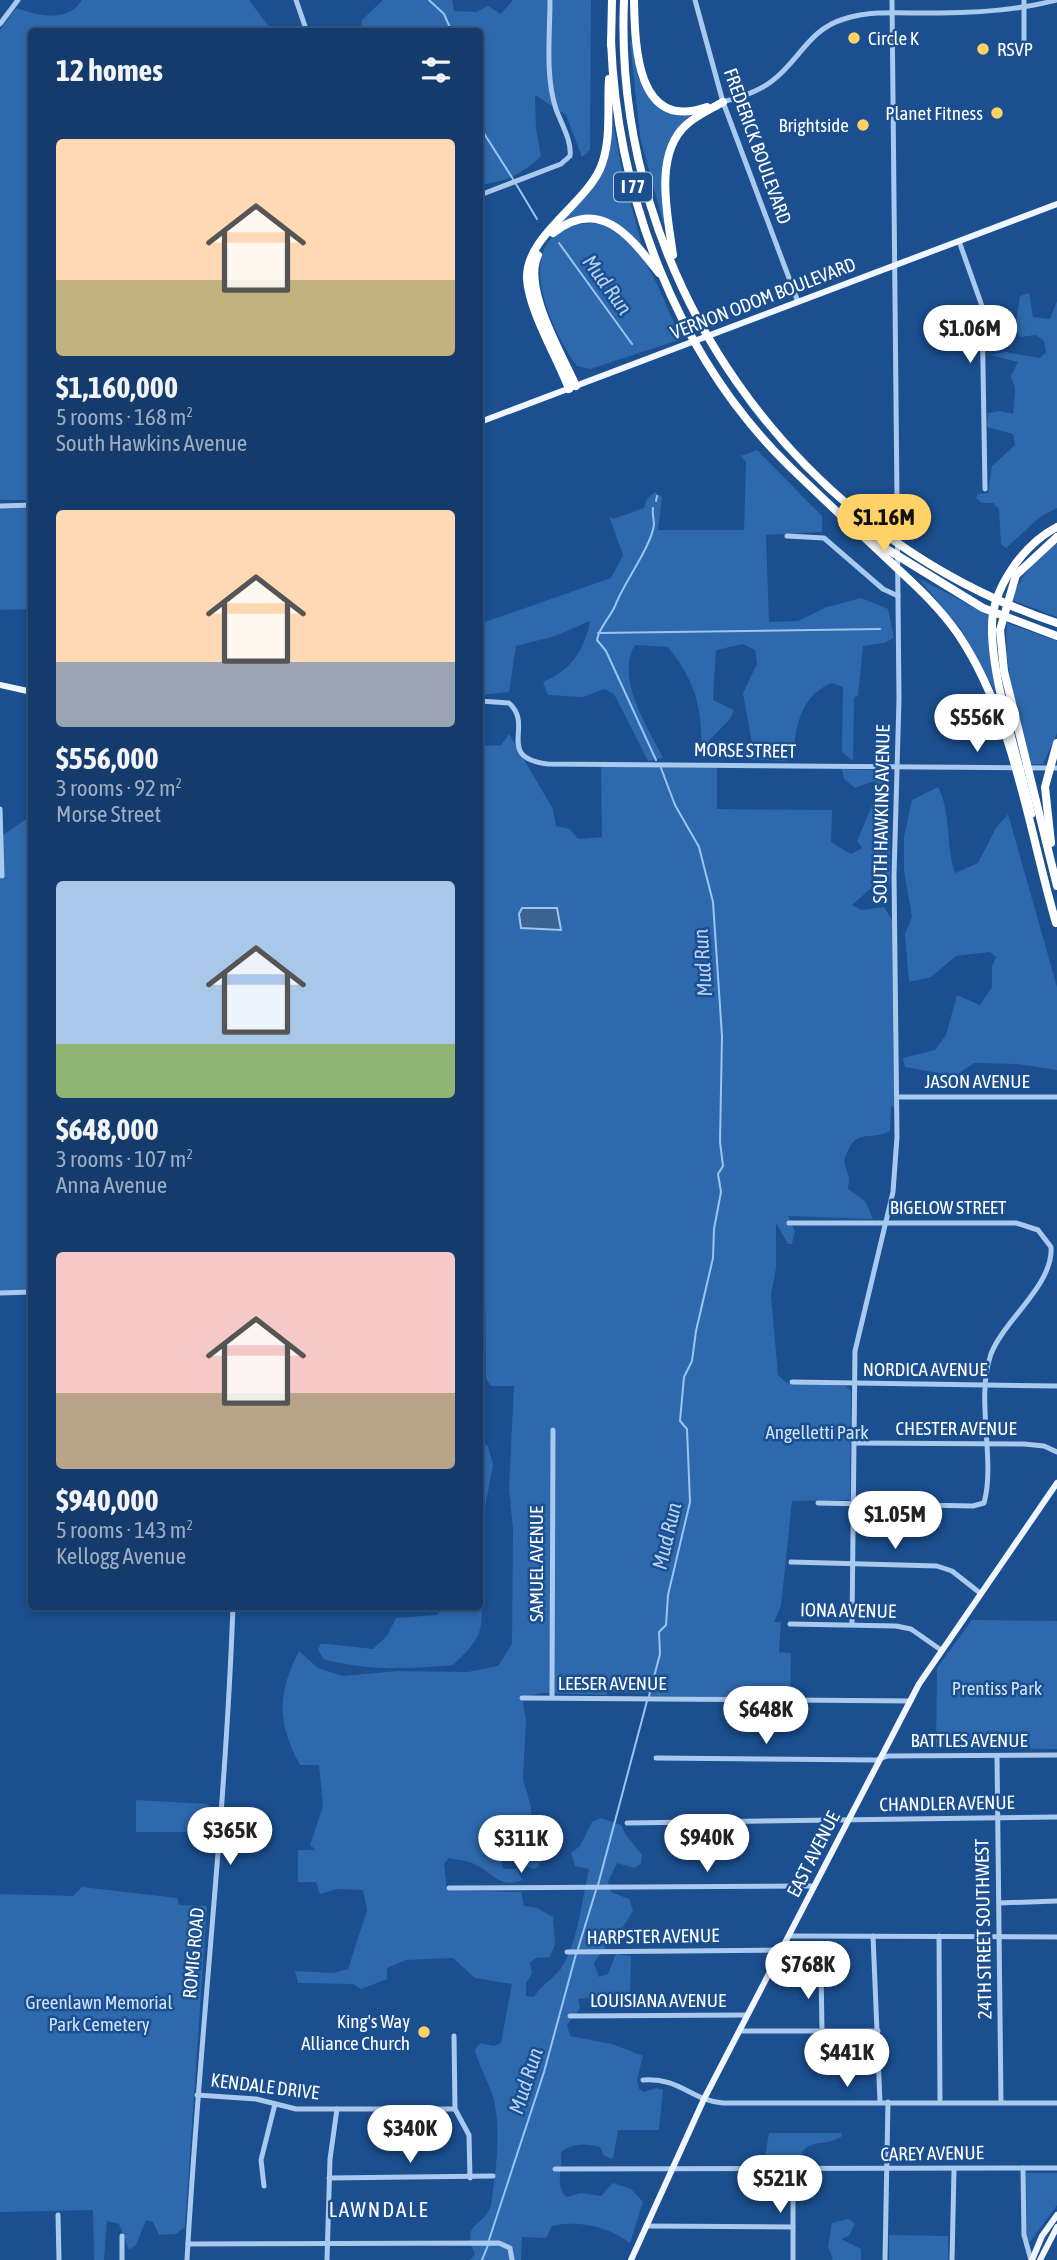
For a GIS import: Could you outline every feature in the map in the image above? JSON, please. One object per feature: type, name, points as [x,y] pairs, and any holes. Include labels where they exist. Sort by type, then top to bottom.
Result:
[{"type":"highway","name":"I 77","points":[[612,0],[611,41],[616,109],[628,168],[665,281],[685,326],[700,354],[759,435],[882,551]]},
{"type":"highway","name":"I 77","points":[[624,0],[628,86],[637,148],[654,214],[699,322],[756,411],[813,476],[911,555],[976,591],[1057,623]]},
{"type":"highway","points":[[634,0],[639,65],[651,94],[664,106],[680,111],[723,103]]},
{"type":"highway","points":[[572,387],[529,291],[527,267],[540,242],[578,202],[603,162],[611,41]]},
{"type":"highway","points":[[674,265],[667,202],[671,152],[685,126],[723,103]]},
{"type":"highway","points":[[572,387],[534,289],[536,260],[549,237],[577,222],[597,220],[610,224],[633,239],[665,281]]},
{"type":"highway","points":[[1056,925],[1000,686],[996,629],[1005,592],[1027,549],[1057,527]]},
{"type":"highway","points":[[1005,592],[1028,561],[1057,537]]},
{"type":"highway","points":[[882,551],[984,608],[1057,636]]},
{"type":"highway","points":[[882,551],[943,613],[971,654],[1017,751]]},
{"type":"highway","points":[[1056,884],[1046,811],[1046,780],[1050,759],[1057,743]]},
{"type":"highway","points":[[1024,784],[1056,884]]},
{"type":"main road","name":"VERNON ODOM BOULEVARD","points":[[483,421],[1057,204]]},
{"type":"main road","points":[[0,685],[28,691]]},
{"type":"main road","name":"EAST AVENUE","points":[[631,2260],[704,2099],[911,1701],[941,1650],[1057,1483]]},
{"type":"main road","points":[[1031,2260],[1042,2236],[1057,2215]]},
{"type":"main road","points":[[1040,2260],[1057,2227]]},
{"type":"street","points":[[0,24],[18,0]]},
{"type":"street","points":[[296,0],[306,28]]},
{"type":"street","points":[[483,194],[561,163],[571,152],[553,96],[550,0]]},
{"type":"street","name":"FREDERICK BOULEVARD","points":[[695,0],[701,33],[723,103],[798,302]]},
{"type":"street","name":"SOUTH HAWKINS AVENUE","points":[[852,1624],[853,1384],[858,1330],[894,1181],[898,1097],[894,863],[898,766],[898,596],[892,0]]},
{"type":"street","points":[[1024,0],[1024,51]]},
{"type":"street","points":[[723,103],[752,93],[773,81],[811,37],[827,26],[855,16],[963,13],[1024,8],[1057,0]]},
{"type":"street","points":[[959,241],[982,306],[985,489]]},
{"type":"street","points":[[0,506],[28,505]]},
{"type":"street","points":[[787,536],[824,538],[883,589],[898,596]]},
{"type":"street","name":"MORSE STREET","points":[[483,701],[507,701],[514,707],[519,719],[519,750],[522,756],[535,763],[1057,768]]},
{"type":"street","points":[[0,809],[2,876]]},
{"type":"street","name":"JASON AVENUE","points":[[898,1097],[1057,1097]]},
{"type":"street","name":"BIGELOW STREET","points":[[789,1223],[1016,1223],[1035,1228],[1049,1241],[1051,1253],[1048,1265],[994,1348],[987,1385],[985,1500],[979,1506],[852,1503]]},
{"type":"street","points":[[0,1293],[28,1292]]},
{"type":"street","name":"NORDICA AVENUE","points":[[792,1382],[1057,1386]]},
{"type":"street","name":"SAMUEL AVENUE","points":[[552,1698],[553,1430]]},
{"type":"street","name":"CHESTER AVENUE","points":[[854,1443],[1037,1445],[1057,1451]]},
{"type":"street","points":[[818,1503],[852,1503]]},
{"type":"street","points":[[791,1562],[942,1567],[980,1593]]},
{"type":"street","name":"ROMIG ROAD","points":[[187,2260],[197,2095],[226,1740],[233,1610]]},
{"type":"street","name":"IONA AVENUE","points":[[790,1624],[905,1627],[941,1650]]},
{"type":"street","name":"LEESER AVENUE","points":[[522,1698],[911,1701]]},
{"type":"street","name":"BATTLES AVENUE","points":[[656,1758],[1057,1755]]},
{"type":"street","name":"24TH STREET SOUTHWEST","points":[[997,1756],[1002,2102]]},
{"type":"street","name":"CHANDLER AVENUE","points":[[627,1823],[1057,1817]]},
{"type":"street","points":[[449,1888],[814,1886]]},
{"type":"street","points":[[999,1903],[1057,1901]]},
{"type":"street","points":[[789,1936],[1057,1937]]},
{"type":"street","points":[[873,1937],[880,2102]]},
{"type":"street","points":[[939,1937],[940,2102]]},
{"type":"street","name":"HARPSTER AVENUE","points":[[574,1952],[782,1950]]},
{"type":"street","points":[[821,1970],[822,2031]]},
{"type":"street","name":"LOUISIANA AVENUE","points":[[570,2016],[747,2015]]},
{"type":"street","name":"LOUISIANA AVENUE","points":[[740,2031],[878,2031]]},
{"type":"street","points":[[454,2036],[455,2109],[469,2135],[470,2178]]},
{"type":"street","points":[[643,2080],[665,2079],[704,2099],[723,2103],[1057,2103]]},
{"type":"street","name":"KENDALE DRIVE","points":[[197,2095],[256,2099],[296,2109],[455,2109]]},
{"type":"street","points":[[885,2260],[888,2102]]},
{"type":"street","points":[[264,2186],[261,2160],[275,2104]]},
{"type":"street","points":[[327,2260],[329,2178],[337,2109]]},
{"type":"street","points":[[1023,2168],[1024,2235],[1031,2260]]},
{"type":"street","name":"CAREY AVENUE","points":[[555,2169],[1057,2168]]},
{"type":"street","points":[[793,2170],[793,2260]]},
{"type":"street","points":[[952,2260],[954,2170]]},
{"type":"street","points":[[329,2178],[493,2176]]},
{"type":"street","points":[[58,2215],[59,2260]]},
{"type":"street","points":[[646,2226],[793,2227]]},
{"type":"street","points":[[122,2236],[122,2260]]},
{"type":"street","points":[[188,2244],[492,2242],[504,2244],[511,2250],[512,2260]]},
{"type":"green space","points":[[82,0],[249,0],[270,28],[28,28],[28,500],[0,500],[0,30],[16,8],[52,16],[76,8]]},
{"type":"green space","points":[[383,0],[452,0],[454,11],[476,12],[488,6],[501,14],[513,0],[591,0],[590,150],[582,157],[566,115],[535,95],[536,129],[541,156],[513,176],[483,184],[483,28],[361,28],[362,20]]},
{"type":"green space","points":[[630,41],[633,41],[638,77],[652,100],[694,113],[676,132],[668,154],[664,226],[640,137]]},
{"type":"green space","points":[[611,112],[623,176],[642,245],[620,227],[602,219],[582,220],[555,228],[597,181]]},
{"type":"green space","points":[[592,223],[610,228],[625,238],[638,252],[649,268],[682,339],[590,369],[577,366],[554,327],[546,304],[541,281],[541,259],[549,241],[565,229]]},
{"type":"green space","points":[[1029,293],[1033,317],[1050,319],[1057,301],[1057,508],[1040,517],[1006,548],[1001,544],[999,509],[993,503],[982,503],[976,498],[978,494],[988,493],[992,466],[1015,445],[1013,434],[987,427],[988,413],[1000,411],[1013,414],[1015,389],[1011,376],[1018,362],[990,355],[1005,352],[1040,358],[1046,352],[1044,341],[1036,335],[1020,337],[1015,329],[1020,296]]},
{"type":"green space","points":[[757,450],[822,516],[822,532],[766,535],[769,622],[798,621],[827,607],[861,598],[888,609],[894,638],[884,643],[863,646],[858,696],[854,697],[853,761],[842,752],[843,687],[832,683],[821,689],[806,704],[798,723],[793,757],[784,761],[726,758],[726,749],[753,749],[743,693],[757,664],[755,650],[743,644],[716,650],[713,700],[734,710],[730,719],[701,749],[700,720],[695,695],[677,659],[668,647],[635,645],[630,658],[631,687],[642,717],[663,758],[648,761],[614,694],[604,689],[583,697],[548,695],[543,682],[561,672],[575,658],[590,621],[555,636],[516,646],[509,692],[483,695],[483,620],[485,622],[611,578],[623,555],[609,516],[613,519],[644,508],[647,499],[655,492],[662,497],[658,530],[744,530],[746,462],[741,456]]},
{"type":"green space","points":[[0,507],[28,507],[28,609],[0,610]]},
{"type":"green space","points":[[1057,543],[1057,617],[1012,600],[1019,583],[1030,568],[1042,554]]},
{"type":"green space","points":[[918,578],[989,615],[990,659],[996,693],[960,628]]},
{"type":"green space","points":[[1007,623],[1057,641],[1057,733],[1043,764],[1031,764],[1010,677]]},
{"type":"green space","name":"Angelletti Park","points":[[509,734],[553,809],[556,826],[570,829],[578,839],[602,837],[601,766],[717,768],[717,809],[832,810],[831,842],[851,854],[862,848],[857,841],[879,789],[874,781],[855,788],[844,779],[842,769],[889,771],[890,883],[869,890],[852,905],[862,910],[884,907],[892,920],[894,1106],[891,1107],[890,1131],[858,1138],[848,1150],[844,1161],[849,1178],[848,1189],[865,1201],[873,1219],[788,1216],[795,1231],[792,1244],[788,1244],[776,1223],[776,1268],[771,1295],[778,1375],[787,1383],[845,1386],[851,1391],[850,1500],[792,1501],[781,1606],[774,1622],[781,1622],[779,1652],[791,1653],[790,1698],[649,1696],[649,1693],[608,1692],[606,1695],[541,1693],[522,1698],[526,1720],[523,1779],[531,1807],[532,1851],[542,1855],[539,1866],[534,1869],[523,1865],[513,1845],[502,1859],[503,1869],[517,1869],[522,1880],[507,1883],[501,1881],[467,1861],[449,1858],[444,1864],[447,1890],[521,1892],[524,1906],[537,1908],[553,1917],[555,1944],[550,1957],[536,1958],[530,1963],[532,1974],[526,1983],[526,1996],[534,1997],[560,1969],[576,1930],[589,1869],[575,1866],[571,1853],[580,1846],[592,1822],[601,1818],[621,1825],[642,1855],[641,1864],[634,1868],[617,1863],[608,1882],[611,1892],[629,1899],[633,1910],[594,1963],[599,1977],[608,1974],[616,1954],[631,1956],[630,1993],[578,1999],[580,2008],[567,2025],[570,2036],[612,2044],[643,2056],[637,2079],[639,2089],[644,2092],[656,2088],[663,2090],[659,2130],[618,2130],[613,2159],[604,2156],[600,2147],[590,2145],[575,2145],[561,2152],[560,2183],[567,2197],[581,2193],[601,2196],[613,2183],[631,2189],[643,2202],[630,2243],[593,2226],[562,2224],[552,2226],[546,2238],[522,2237],[521,2260],[470,2260],[475,2254],[470,2235],[472,2229],[490,2209],[497,2137],[494,2101],[475,2050],[480,2043],[494,2046],[501,2043],[512,1984],[475,1978],[453,1958],[406,1960],[387,1968],[387,1979],[361,1989],[353,1984],[298,1983],[295,1971],[334,1973],[348,1969],[367,1910],[363,1890],[337,1889],[320,1894],[316,1882],[298,1882],[298,1850],[316,1850],[310,1845],[323,1806],[319,1765],[300,1765],[287,1736],[283,1708],[287,1681],[299,1651],[318,1668],[343,1676],[397,1671],[468,1672],[498,1666],[512,1644],[513,1530],[509,1487],[514,1386],[491,1386],[486,1379],[485,1285],[483,1286],[483,746],[501,745]]},
{"type":"green space","points":[[938,787],[945,808],[955,873],[978,863],[996,828],[1008,814],[1057,987],[1057,1070],[1017,1064],[974,1063],[955,1076],[905,1067],[903,1058],[935,1050],[946,1035],[957,995],[980,1005],[992,987],[992,966],[996,957],[990,952],[956,956],[931,977],[909,982],[905,934],[912,917],[904,871],[904,837],[912,800]]},
{"type":"green space","points":[[28,818],[28,1291],[0,1291],[0,837]]},
{"type":"green space","points":[[483,1444],[488,1446],[493,1465],[483,1518]]},
{"type":"green space","points":[[441,1610],[481,1610],[477,1637],[453,1665],[404,1668],[355,1666],[323,1659],[318,1649],[321,1644],[328,1644],[373,1649],[387,1636],[396,1618],[437,1615]]},
{"type":"green space","name":"Prentiss Park","points":[[972,1620],[1057,1621],[1057,1749],[936,1748],[937,1668]]},
{"type":"green space","points":[[136,1800],[207,1804],[214,1812],[213,1832],[136,1832]]},
{"type":"green space","name":"Greenlawn Memorial Park Cemetery","points":[[82,1887],[177,1898],[179,1905],[207,1906],[185,2227],[176,2234],[159,2235],[153,2222],[146,2220],[136,2245],[129,2250],[119,2224],[107,2221],[104,2260],[94,2260],[93,2210],[0,2212],[0,1894],[73,1896]]},
{"type":"green space","points":[[769,2133],[842,2133],[841,2137],[805,2149],[797,2163],[764,2163]]},
{"type":"green space","points":[[1026,2173],[1057,2173],[1057,2205],[1030,2242],[1027,2241]]},
{"type":"green space","points":[[848,2219],[855,2223],[849,2236],[841,2239],[861,2249],[861,2260],[833,2260],[828,2246],[832,2223]]},
{"type":"green space","points":[[889,2235],[948,2236],[948,2260],[889,2260]]},
{"type":"shaded area","points":[[522,908],[557,908],[561,930],[521,928],[519,914]]},
{"type":"waterway","name":"Mud Run","points":[[429,0],[444,14],[450,28]]},
{"type":"waterway","name":"Mud Run","points":[[483,132],[513,179]]},
{"type":"waterway","name":"Mud Run","points":[[516,184],[537,219]]},
{"type":"waterway","name":"Mud Run","points":[[559,243],[632,344]]},
{"type":"waterway","name":"Mud Run","points":[[656,501],[657,496]]},
{"type":"waterway","name":"Mud Run","points":[[653,508],[652,534],[597,640],[606,651],[656,760]]},
{"type":"waterway","points":[[598,633],[880,629]]},
{"type":"waterway","name":"Mud Run","points":[[649,1696],[660,1654],[659,1632],[666,1625],[668,1595],[690,1502],[687,1429],[680,1421],[684,1377],[692,1361],[713,1258],[714,1229],[721,1192],[718,1174],[723,1166],[720,1142],[722,1036],[713,902],[699,847],[675,805],[661,768]]},
{"type":"waterway","name":"Mud Run","points":[[598,1885],[647,1701]]},
{"type":"waterway","name":"Mud Run","points":[[578,1949],[596,1890]]},
{"type":"waterway","name":"Mud Run","points":[[489,2240],[544,2072],[576,1954]]},
{"type":"waterway","name":"Mud Run","points":[[482,2260],[488,2245]]},
{"type":"place","name":"Circle K","points":[[854,38]]},
{"type":"place","name":"RSVP","points":[[983,49]]},
{"type":"place","name":"Planet Fitness","points":[[997,113]]},
{"type":"place","name":"Brightside","points":[[863,125]]},
{"type":"place","name":"King's Way Alliance Church","points":[[424,2032]]},
{"type":"district","name":"LAWNDALE","points":[[379,2210]]}]
